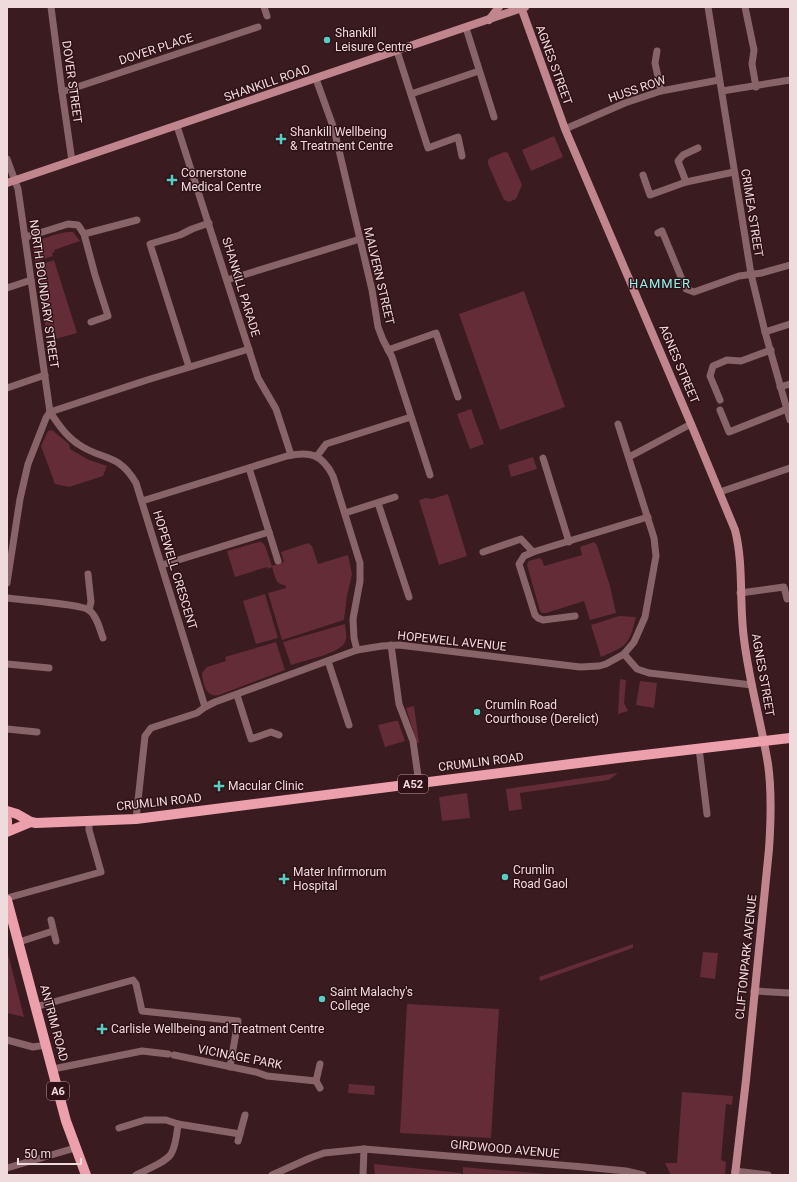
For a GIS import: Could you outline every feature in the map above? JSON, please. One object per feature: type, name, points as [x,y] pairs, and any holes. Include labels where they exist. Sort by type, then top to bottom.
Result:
[{"type":"main road","points":[[489,20],[499,7]]},
{"type":"main road","name":"SHANKILL ROAD","points":[[11,182],[72,160],[177,126],[523,8]]},
{"type":"main road","name":"AGNES STREET","points":[[523,8],[565,129],[735,530],[737,539],[741,617],[763,741]]},
{"type":"main road","name":"CRUMLIN ROAD","points":[[7,832],[31,822],[136,819],[699,748],[790,738]]},
{"type":"main road","name":"CLIFTONPARK AVENUE","points":[[735,1173],[769,848],[769,780],[763,741]]},
{"type":"main road","name":"CRUMLIN ROAD","points":[[7,811],[18,814],[31,822]]},
{"type":"main road","points":[[7,820],[7,825]]},
{"type":"main road","name":"ANTRIM ROAD","points":[[7,899],[52,1069],[75,1148],[86,1175]]},
{"type":"street","name":"DOVER STREET","points":[[51,7],[72,160]]},
{"type":"street","points":[[264,7],[267,16]]},
{"type":"street","name":"CRIMEA STREET","points":[[711,7],[719,80],[751,274],[765,332],[790,420]]},
{"type":"street","points":[[745,7],[754,50],[752,64],[756,86]]},
{"type":"street","name":"DOVER PLACE","points":[[62,92],[258,27]]},
{"type":"street","points":[[466,28],[494,117]]},
{"type":"street","points":[[397,51],[428,148],[458,137],[462,156]]},
{"type":"street","points":[[657,51],[655,62],[661,91]]},
{"type":"street","points":[[411,94],[480,71]]},
{"type":"street","name":"MALVERN STREET","points":[[316,79],[334,129],[372,290],[378,327],[392,357],[430,475]]},
{"type":"street","name":"HUSS ROW","points":[[565,129],[625,103],[661,91],[719,80]]},
{"type":"street","points":[[722,91],[790,80]]},
{"type":"street","name":"SHANKILL PARADE","points":[[50,412],[248,349],[177,126]]},
{"type":"street","points":[[686,182],[678,161],[682,155],[698,148]]},
{"type":"street","name":"NORTH BOUNDARY STREET","points":[[7,159],[11,182],[18,189],[50,412]]},
{"type":"street","points":[[642,176],[650,195],[686,182],[734,172]]},
{"type":"street","points":[[84,234],[137,220]]},
{"type":"street","points":[[189,367],[150,244],[180,235],[209,223]]},
{"type":"street","points":[[25,236],[68,224],[78,225],[84,234],[94,275],[108,316],[91,322]]},
{"type":"street","points":[[658,233],[662,231],[686,289],[694,292],[739,276],[762,273],[790,265]]},
{"type":"street","points":[[226,280],[360,239]]},
{"type":"street","points":[[7,288],[30,280]]},
{"type":"street","points":[[765,332],[790,324]]},
{"type":"street","points":[[388,350],[436,333],[458,397]]},
{"type":"street","points":[[248,349],[258,378],[276,409],[291,455]]},
{"type":"street","points":[[720,400],[710,376],[712,366],[728,360],[741,361],[771,350]]},
{"type":"street","points":[[7,388],[45,375]]},
{"type":"street","points":[[780,387],[790,384]]},
{"type":"street","points":[[720,410],[729,432],[787,409]]},
{"type":"street","points":[[7,583],[10,540],[29,458],[50,412],[60,428],[77,444],[111,458],[128,471],[136,483],[142,501]]},
{"type":"street","points":[[357,650],[354,638],[353,619],[360,580],[360,563],[333,476],[328,466],[317,456],[326,444],[411,417]]},
{"type":"street","name":"HOPEWELL AVENUE","points":[[136,819],[145,736],[151,728],[197,713],[205,707],[357,650],[399,645],[580,667],[606,664],[624,654],[634,642],[645,617],[656,556],[654,538],[648,517],[618,424]]},
{"type":"street","points":[[629,457],[691,424]]},
{"type":"street","name":"HOPEWELL CRESCENT","points":[[205,707],[142,501],[291,455],[305,454],[317,456]]},
{"type":"street","points":[[544,458],[569,542]]},
{"type":"street","points":[[249,468],[278,561]]},
{"type":"street","points":[[720,492],[790,468]]},
{"type":"street","points":[[345,513],[395,497]]},
{"type":"street","points":[[378,503],[409,597]]},
{"type":"street","points":[[575,616],[543,620],[535,615],[519,564],[524,556],[648,517]]},
{"type":"street","points":[[162,564],[269,532]]},
{"type":"street","points":[[483,552],[521,539],[533,552]]},
{"type":"street","points":[[88,574],[91,602],[89,610]]},
{"type":"street","points":[[740,593],[784,587],[787,599]]},
{"type":"street","points":[[7,598],[71,606],[89,610],[94,616],[103,638]]},
{"type":"street","points":[[390,645],[398,704],[412,741],[419,784]]},
{"type":"street","points":[[624,654],[637,669],[649,673],[752,685]]},
{"type":"street","points":[[328,661],[349,725]]},
{"type":"street","points":[[7,664],[49,668]]},
{"type":"street","points":[[237,695],[251,739],[272,732],[279,735]]},
{"type":"street","points":[[7,729],[37,732]]},
{"type":"street","points":[[699,748],[707,814]]},
{"type":"street","points":[[7,899],[102,872],[89,830],[89,821]]},
{"type":"street","points":[[51,920],[56,941]]},
{"type":"street","points":[[19,942],[53,930]]},
{"type":"street","points":[[35,1007],[133,980],[136,984],[142,1011],[238,1022],[230,1067]]},
{"type":"street","points":[[754,991],[790,993]]},
{"type":"street","points":[[7,1040],[33,1047],[46,1045]]},
{"type":"street","name":"VICINAGE PARK","points":[[52,1069],[142,1051],[171,1055],[256,1072],[267,1076],[316,1081]]},
{"type":"street","points":[[320,1064],[316,1081],[320,1088]]},
{"type":"street","points":[[119,1128],[145,1120],[166,1120],[239,1137],[245,1114]]},
{"type":"street","points":[[136,1175],[167,1160],[174,1148],[178,1124]]},
{"type":"street","points":[[7,1168],[75,1148]]},
{"type":"street","points":[[363,1175],[364,1149]]},
{"type":"street","name":"GIRDWOOD AVENUE","points":[[272,1175],[324,1153],[364,1149],[584,1167],[626,1171],[643,1175]]},
{"type":"street","points":[[735,1173],[768,1175]]},
{"type":"shaded area","points":[[554,136],[563,157],[531,171],[522,150]]},
{"type":"shaded area","points":[[504,152],[508,153],[522,185],[516,199],[509,202],[504,200],[488,164],[488,160],[490,158]]},
{"type":"shaded area","points":[[73,232],[80,241],[54,250],[55,252],[52,253],[53,256],[35,262],[34,249],[37,242],[50,236]]},
{"type":"shaded area","points":[[54,260],[77,333],[52,340],[47,337],[37,266]]},
{"type":"shaded area","points":[[524,291],[565,407],[500,430],[459,314]]},
{"type":"shaded area","points":[[471,409],[484,444],[470,449],[457,414]]},
{"type":"shaded area","points":[[52,430],[69,444],[70,449],[89,460],[107,466],[103,476],[69,487],[55,484],[41,446],[48,431]]},
{"type":"shaded area","points":[[533,457],[537,469],[511,477],[508,465]]},
{"type":"shaded area","points":[[448,494],[467,556],[439,565],[419,500],[426,498],[432,499]]},
{"type":"shaded area","points":[[262,542],[265,546],[272,566],[284,562],[281,552],[308,543],[312,546],[318,564],[348,555],[352,574],[344,620],[282,640],[268,593],[286,588],[285,585],[282,585],[277,581],[272,567],[268,569],[267,567],[235,577],[227,551]]},
{"type":"shaded area","points":[[594,542],[597,545],[610,586],[616,613],[590,620],[584,601],[542,613],[540,611],[527,565],[528,561],[540,558],[544,566],[582,555],[580,547]]},
{"type":"shaded area","points":[[265,594],[278,638],[256,644],[243,601]]},
{"type":"shaded area","points":[[619,616],[636,617],[629,639],[622,647],[601,657],[591,625]]},
{"type":"shaded area","points":[[345,624],[345,642],[337,650],[291,665],[283,642]]},
{"type":"shaded area","points":[[276,642],[285,670],[219,695],[208,692],[203,682],[202,673],[207,667],[226,661],[225,657]]},
{"type":"shaded area","points":[[620,679],[626,680],[624,703],[628,711],[618,714]]},
{"type":"shaded area","points":[[640,681],[657,683],[654,708],[636,705]]},
{"type":"shaded area","points":[[414,706],[419,743],[417,743],[406,708]]},
{"type":"shaded area","points":[[398,721],[405,741],[385,747],[378,725]]},
{"type":"shaded area","points":[[618,773],[609,780],[520,793],[522,809],[509,811],[506,789]]},
{"type":"shaded area","points":[[467,793],[470,818],[442,821],[439,797]]},
{"type":"shaded area","points":[[633,944],[633,948],[540,981],[539,977]]},
{"type":"shaded area","points":[[7,950],[24,1017],[7,1013]]},
{"type":"shaded area","points":[[703,952],[718,953],[715,979],[700,977]]},
{"type":"shaded area","points":[[407,1004],[499,1009],[491,1138],[400,1133]]},
{"type":"shaded area","points":[[349,1084],[375,1086],[374,1095],[348,1093]]},
{"type":"shaded area","points":[[682,1092],[733,1096],[732,1105],[726,1104],[721,1160],[726,1162],[725,1175],[671,1175],[665,1163],[677,1163]]},
{"type":"shaded area","points":[[374,1164],[461,1173],[461,1175],[375,1175]]},
{"type":"shaded area","points":[[463,1167],[473,1168],[559,1175],[463,1175]]},
{"type":"place","name":"Shankill Leisure Centre","points":[[327,40]]},
{"type":"place","name":"Shankill Wellbeing & Treatment Centre","points":[[281,139]]},
{"type":"place","name":"Cornerstone Medical Centre","points":[[172,180]]},
{"type":"place","name":"Crumlin Road Courthouse (Derelict)","points":[[477,712]]},
{"type":"place","name":"Macular Clinic","points":[[219,786]]},
{"type":"place","name":"Crumlin Road Gaol","points":[[505,877]]},
{"type":"place","name":"Mater Infirmorum Hospital","points":[[284,879]]},
{"type":"place","name":"Saint Malachy's College","points":[[322,999]]},
{"type":"place","name":"Carlisle Wellbeing and Treatment Centre","points":[[102,1029]]},
{"type":"district","name":"HAMMER","points":[[660,283]]}]
